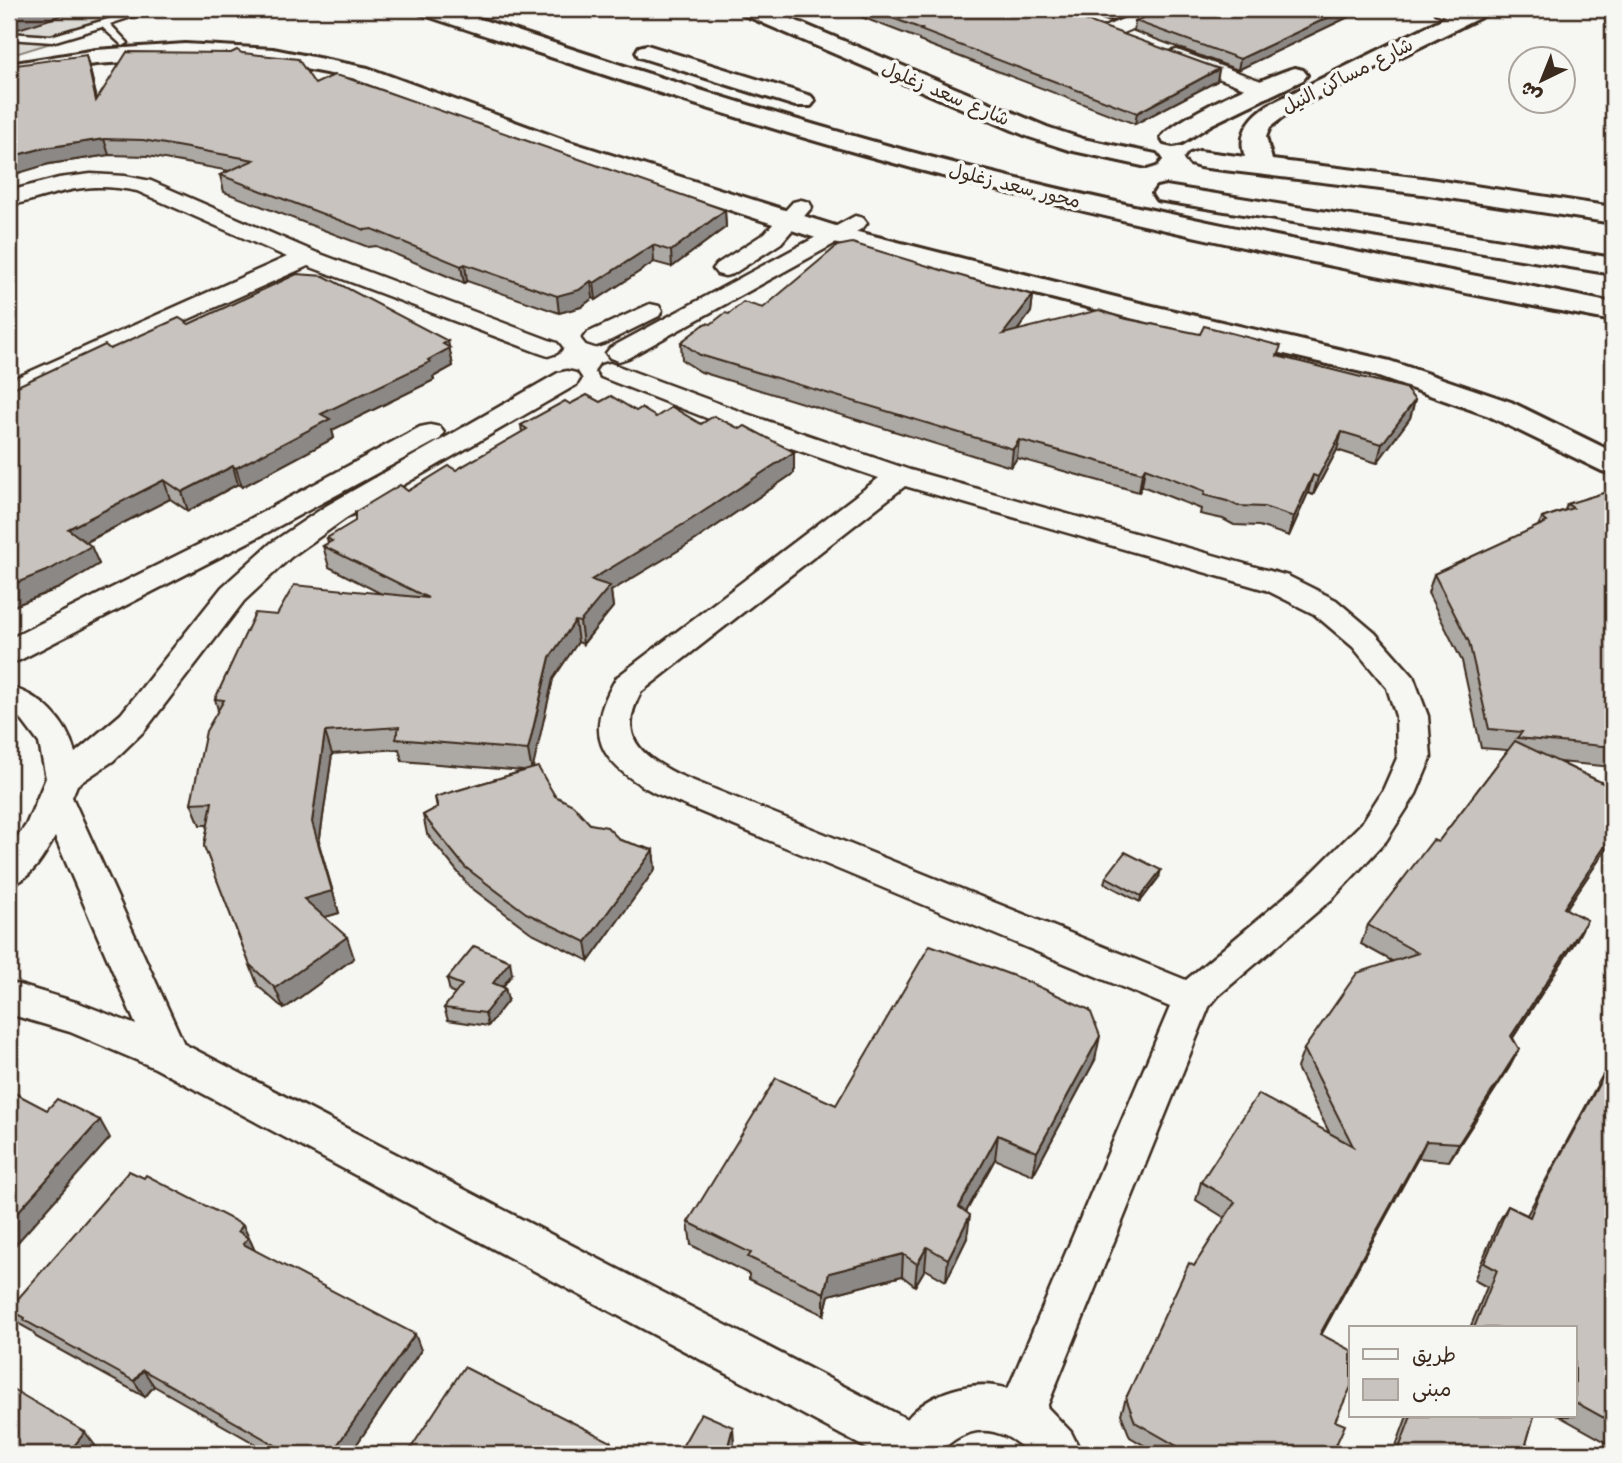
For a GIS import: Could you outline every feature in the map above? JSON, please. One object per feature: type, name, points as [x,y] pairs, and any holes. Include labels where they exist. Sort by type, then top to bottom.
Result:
[{"type":"street","name":"محور سعد زغلول","points":[[429,9],[713,102],[987,180],[1116,210],[1613,312]]},
{"type":"street","name":"شارع سعد زغلول","points":[[750,9],[965,102],[1068,142],[1167,158]]},
{"type":"street","name":"شارع سعد زغلول","points":[[807,9],[991,90],[1167,158]]},
{"type":"street","points":[[1111,31],[1162,9]]},
{"type":"street","points":[[1442,9],[1472,13]]},
{"type":"street","name":"شارع مساكن النيل","points":[[1263,167],[1254,149],[1253,140],[1255,131],[1267,117],[1286,104],[1472,13]]},
{"type":"street","points":[[1087,22],[1137,41]]},
{"type":"street","points":[[9,61],[111,31],[173,40],[290,46],[362,60],[405,73],[795,214]]},
{"type":"street","points":[[628,47],[822,107]]},
{"type":"street","points":[[1163,51],[1265,89]]},
{"type":"street","points":[[9,71],[78,59],[157,52],[241,52],[327,64],[360,73],[555,145],[1126,309],[1379,367],[1500,409],[1613,464]]},
{"type":"street","name":"شارع مساكن النيل","points":[[1167,158],[1173,138],[1203,119],[1315,64]]},
{"type":"street","points":[[965,102],[991,90]]},
{"type":"street","points":[[1167,158],[1447,190],[1613,215]]},
{"type":"street","points":[[9,199],[67,181],[121,181],[143,187],[554,366],[590,379],[844,228],[1392,354],[1510,396],[1613,444]]},
{"type":"street","points":[[1141,189],[1321,221],[1613,266]]},
{"type":"street","points":[[9,872],[18,864],[41,830],[60,789],[133,722],[233,594],[281,550],[554,366],[565,340],[596,338],[619,328],[737,262],[763,245],[795,214]]},
{"type":"street","points":[[9,391],[307,257]]},
{"type":"street","points":[[596,338],[611,344],[615,362]]},
{"type":"street","points":[[615,362],[737,420],[900,476],[1277,583],[1325,607],[1364,640],[1402,684],[1412,716],[1414,758],[1399,794],[1381,822],[1319,889],[1205,984],[1194,999],[1020,1416]]},
{"type":"street","points":[[9,652],[258,526],[554,366]]},
{"type":"street","points":[[900,476],[628,685],[617,703],[613,721],[616,741],[626,758],[644,773],[667,784],[1194,999]]},
{"type":"street","points":[[9,698],[33,711],[55,741],[60,789],[169,1056]]},
{"type":"street","points":[[9,998],[79,1019],[169,1056],[915,1452],[929,1429],[948,1415],[971,1408],[995,1409],[1020,1416],[1040,1431],[1058,1454]]},
{"type":"lane","points":[[111,31],[151,9]]},
{"type":"lane","points":[[9,36],[28,34],[48,40],[111,31],[164,9]]},
{"type":"shaded area","points":[[9,9],[161,9],[9,56]]},
{"type":"building","points":[[868,9],[1040,9],[1048,12],[1055,9],[1219,69],[1137,113]]},
{"type":"building","points":[[1164,9],[1346,9],[1240,59],[1135,21]]},
{"type":"building","points":[[237,50],[242,53],[298,59],[315,84],[334,75],[347,78],[725,210],[671,251],[653,245],[594,283],[591,281],[579,290],[557,296],[465,264],[461,266],[372,229],[365,230],[220,175],[254,160],[143,140],[104,139],[44,148],[9,157],[9,66],[86,55],[96,101],[127,52],[231,53]]},
{"type":"building","points":[[852,243],[1033,295],[1003,334],[1099,310],[1122,318],[1200,334],[1204,326],[1281,346],[1277,356],[1405,388],[1415,400],[1382,444],[1342,432],[1318,477],[1313,475],[1294,517],[1264,507],[1238,506],[1204,495],[1205,491],[1145,468],[1142,473],[1019,440],[1013,449],[700,355],[681,342],[706,323],[711,324],[725,313],[729,314],[743,302],[763,308],[837,246]]},
{"type":"building","points":[[297,274],[324,276],[448,341],[443,344],[450,348],[428,360],[430,362],[321,414],[330,419],[236,468],[233,466],[182,492],[164,480],[68,529],[91,546],[51,569],[9,586],[9,390],[105,345],[110,349],[179,318],[189,324]]},
{"type":"building","points":[[587,395],[600,402],[611,396],[636,411],[641,408],[656,417],[672,407],[701,424],[714,416],[740,429],[745,426],[794,452],[692,519],[591,580],[610,586],[580,622],[575,621],[550,657],[528,750],[396,739],[399,727],[325,732],[312,822],[332,891],[304,899],[347,937],[275,988],[250,965],[204,846],[212,802],[191,803],[206,731],[224,700],[215,699],[255,613],[277,615],[294,585],[428,598],[323,546],[332,541],[327,538],[355,521],[355,512],[400,485],[408,491],[449,466],[456,470],[527,429],[521,425],[565,401],[570,404]]},
{"type":"building","points":[[1613,490],[1613,747],[1517,738],[1522,732],[1489,729],[1469,642],[1434,574],[1547,522],[1542,518],[1573,508],[1567,504]]},
{"type":"building","points":[[1515,741],[1613,788],[1613,834],[1564,908],[1587,920],[1511,1036],[1519,1049],[1459,1143],[1426,1141],[1320,1334],[1349,1349],[1349,1391],[1335,1421],[1345,1425],[1332,1454],[1191,1454],[1135,1422],[1126,1398],[1189,1263],[1194,1266],[1235,1202],[1201,1182],[1258,1094],[1353,1146],[1304,1049],[1357,973],[1418,953],[1368,925],[1433,840],[1438,842]]},
{"type":"building","points":[[538,767],[555,796],[573,805],[590,824],[607,827],[620,840],[653,850],[586,942],[526,913],[465,867],[423,815],[438,807],[435,797]]},
{"type":"building","points":[[1125,852],[1161,870],[1141,896],[1106,877]]},
{"type":"building","points":[[930,945],[1022,979],[1090,1010],[1100,1036],[1037,1152],[998,1135],[959,1207],[970,1215],[948,1259],[927,1247],[917,1264],[903,1254],[829,1273],[824,1293],[748,1257],[751,1253],[688,1222],[776,1078],[836,1105]]},
{"type":"building","points":[[474,946],[510,961],[493,983],[505,988],[485,1013],[444,1008],[462,985],[447,979]]},
{"type":"building","points":[[1613,1058],[1613,1423],[1576,1403],[1576,1326],[1475,1326],[1497,1270],[1484,1263],[1508,1206],[1530,1217],[1539,1195]]},
{"type":"building","points":[[9,1090],[47,1110],[57,1099],[100,1120],[9,1222]]},
{"type":"building","points":[[129,1171],[144,1178],[146,1175],[243,1225],[238,1231],[248,1238],[243,1244],[415,1334],[331,1454],[291,1454],[143,1370],[134,1381],[9,1309]]},
{"type":"building","points":[[464,1367],[611,1442],[604,1454],[407,1454]]},
{"type":"building","points":[[9,1387],[85,1432],[74,1446],[88,1454],[9,1454]]},
{"type":"building","points":[[701,1413],[733,1427],[728,1446],[744,1454],[678,1454]]},
{"type":"building","points":[[1410,1418],[1533,1418],[1526,1444],[1546,1454],[1397,1454]]}]
